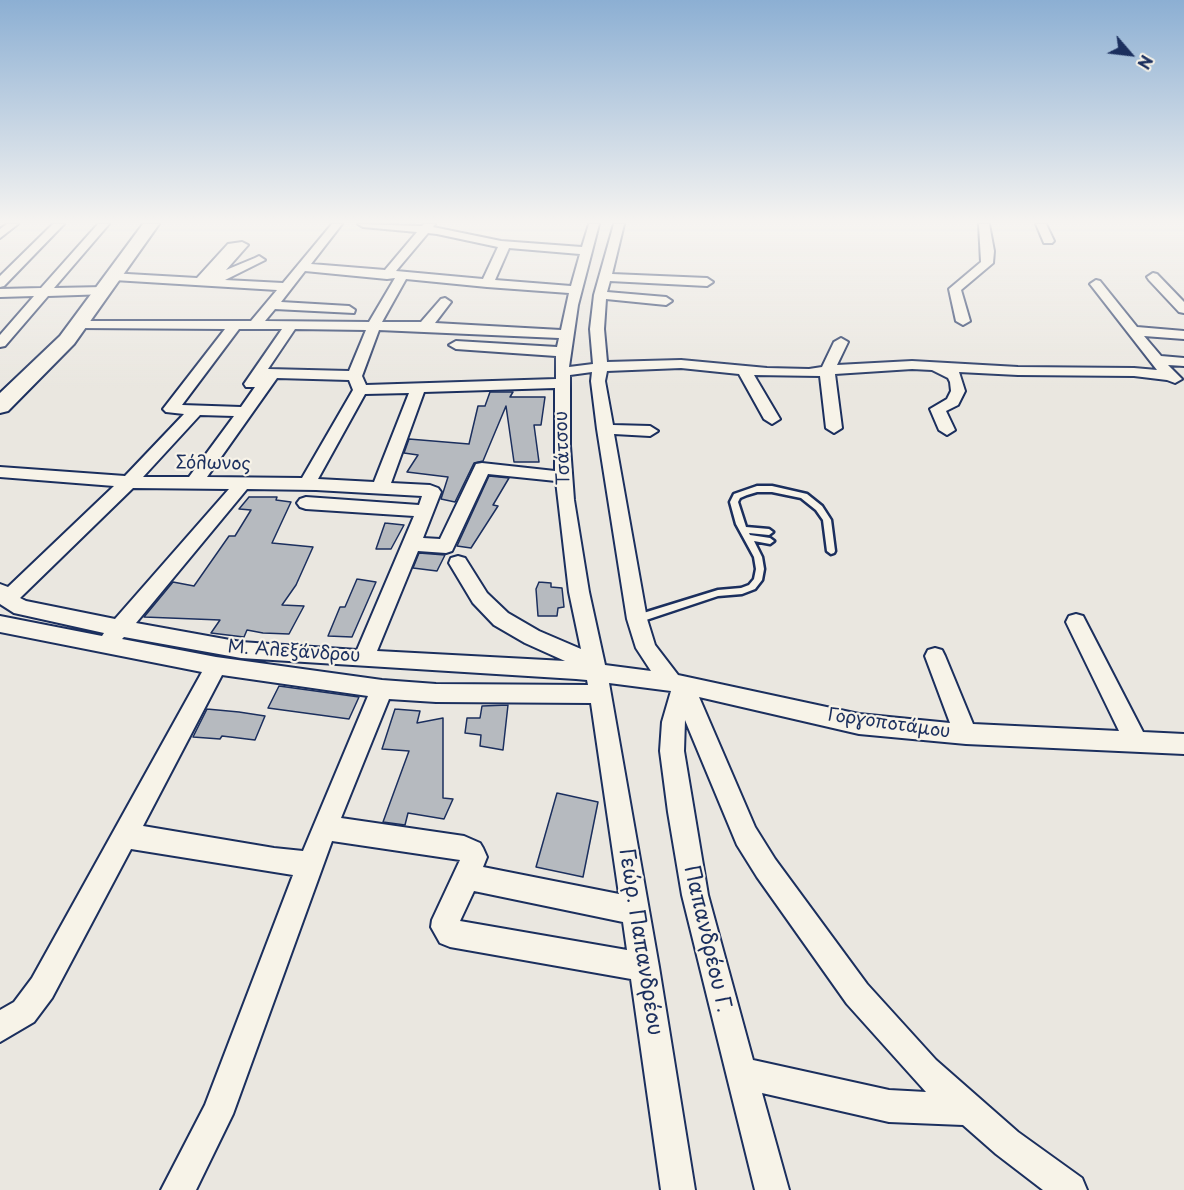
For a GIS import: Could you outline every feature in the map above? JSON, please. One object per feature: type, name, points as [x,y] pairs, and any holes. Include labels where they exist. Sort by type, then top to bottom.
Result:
[{"type":"main road","points":[[2,404],[34,375],[80,324],[112,280]]},
{"type":"street","points":[[0,343],[57,280]]},
{"type":"street","points":[[206,281],[210,280]]},
{"type":"street","points":[[256,324],[290,280]]},
{"type":"street","points":[[364,658],[425,511],[304,508],[311,484],[358,383],[374,325],[400,280]]},
{"type":"street","points":[[445,280],[576,290]]},
{"type":"street","name":"Τσάτσου","points":[[579,280],[565,334],[561,364],[564,477],[579,592],[599,683]]},
{"type":"street","points":[[603,280],[597,329],[600,367],[598,381],[638,619],[646,648],[677,684],[694,716],[746,836],[766,868],[857,994],[925,1071],[1007,1143],[1070,1190]]},
{"type":"street","points":[[656,280],[707,282]]},
{"type":"street","points":[[963,321],[955,289],[967,280]]},
{"type":"street","points":[[1155,280],[1184,309]]},
{"type":"street","points":[[0,293],[47,291],[109,284],[206,281],[284,287]]},
{"type":"street","points":[[1096,284],[1157,360],[1178,379]]},
{"type":"street","points":[[600,295],[666,302]]},
{"type":"street","points":[[425,326],[445,302]]},
{"type":"street","points":[[271,304],[349,310]]},
{"type":"street","points":[[80,324],[425,326],[565,334]]},
{"type":"street","points":[[236,324],[171,409],[240,412]]},
{"type":"street","points":[[194,483],[266,373],[292,324]]},
{"type":"street","points":[[463,329],[454,350],[562,352]]},
{"type":"street","points":[[1134,331],[1184,335]]},
{"type":"street","points":[[834,428],[827,371],[841,342]]},
{"type":"street","points":[[1157,360],[1184,363]]},
{"type":"street","points":[[266,373],[418,388],[563,378],[600,367],[681,364],[790,374],[896,365],[934,365],[1018,371],[1134,372],[1178,379]]},
{"type":"street","points":[[934,365],[954,375],[957,382],[958,391],[953,402],[938,409],[947,430]]},
{"type":"street","points":[[746,371],[747,378],[772,419]]},
{"type":"street","points":[[381,486],[418,388]]},
{"type":"street","points":[[3,595],[129,482],[196,410]]},
{"type":"street","points":[[605,429],[650,431]]},
{"type":"street","points":[[411,544],[446,546],[482,468],[564,477]]},
{"type":"street","name":"Σόλωνος","points":[[0,472],[129,482],[311,484],[426,489],[432,492],[425,511]]},
{"type":"street","points":[[105,645],[242,483]]},
{"type":"street","points":[[458,562],[480,598],[501,620],[541,642],[580,658],[599,683]]},
{"type":"street","name":"Μ. Αλεξάνδρου","points":[[3,595],[21,608],[194,643],[241,650],[520,666],[599,683]]},
{"type":"street","points":[[1076,622],[1136,742]]},
{"type":"street","name":"Μ. Αλεξάνδρου","points":[[0,624],[216,666],[382,689],[436,693],[599,683]]},
{"type":"street","points":[[935,656],[966,734]]},
{"type":"street","points":[[0,1027],[24,1012],[42,988],[216,666]]},
{"type":"street","name":"Γοργοποτάμου","points":[[599,683],[677,684],[859,724],[966,734],[1184,744]]},
{"type":"street","name":"Γεώρ. Παπανδρέου","points":[[599,683],[678,1190]]},
{"type":"street","name":"Παπανδρέου Γ.","points":[[677,684],[672,751],[674,781],[695,895],[772,1190]]},
{"type":"street","points":[[178,1190],[218,1114],[310,864],[382,689]]},
{"type":"street","points":[[326,828],[464,849],[474,857],[446,920],[445,927],[450,933],[645,967]]},
{"type":"street","points":[[123,835],[274,861],[310,864]]},
{"type":"street","points":[[467,877],[635,911]]},
{"type":"street","points":[[741,1073],[889,1106],[969,1110]]},
{"type":"lane","points":[[638,619],[718,593],[742,591],[752,587],[758,580],[760,569],[758,557],[734,502],[737,496],[757,489],[772,489],[804,496],[819,508],[827,520],[827,538],[831,551]]},
{"type":"lane","points":[[746,534],[769,537]]},
{"type":"building","points":[[490,392],[513,392],[510,397],[545,397],[541,425],[534,425],[539,462],[514,462],[506,406],[483,461],[474,463],[455,502],[441,499],[448,477],[407,472],[418,455],[404,453],[409,439],[469,444],[478,406],[485,406]]},
{"type":"building","points":[[489,476],[509,478],[493,505],[498,506],[471,548],[457,546]]},
{"type":"building","points":[[249,497],[277,497],[276,500],[291,502],[272,543],[313,547],[296,585],[282,605],[304,606],[289,634],[247,630],[244,637],[211,633],[220,620],[144,617],[173,582],[194,586],[229,536],[235,536],[251,510],[239,509]]},
{"type":"building","points":[[385,523],[404,525],[391,549],[376,549]]},
{"type":"building","points":[[419,553],[445,555],[437,571],[413,568]]},
{"type":"building","points":[[357,579],[376,582],[352,637],[328,636],[340,607],[345,607]]},
{"type":"building","points":[[539,582],[551,583],[551,587],[562,588],[564,607],[558,608],[557,616],[538,616],[536,589]]},
{"type":"building","points":[[279,686],[359,697],[349,719],[268,708]]},
{"type":"building","points":[[508,705],[503,750],[480,746],[481,735],[465,733],[467,718],[480,718],[482,706]]},
{"type":"building","points":[[207,709],[265,716],[255,740],[222,736],[220,739],[193,737]]},
{"type":"building","points":[[395,709],[420,711],[417,723],[443,718],[443,798],[453,799],[444,819],[408,813],[405,825],[383,822],[409,751],[382,749]]},
{"type":"building","points":[[557,793],[598,802],[583,877],[536,867]]}]
